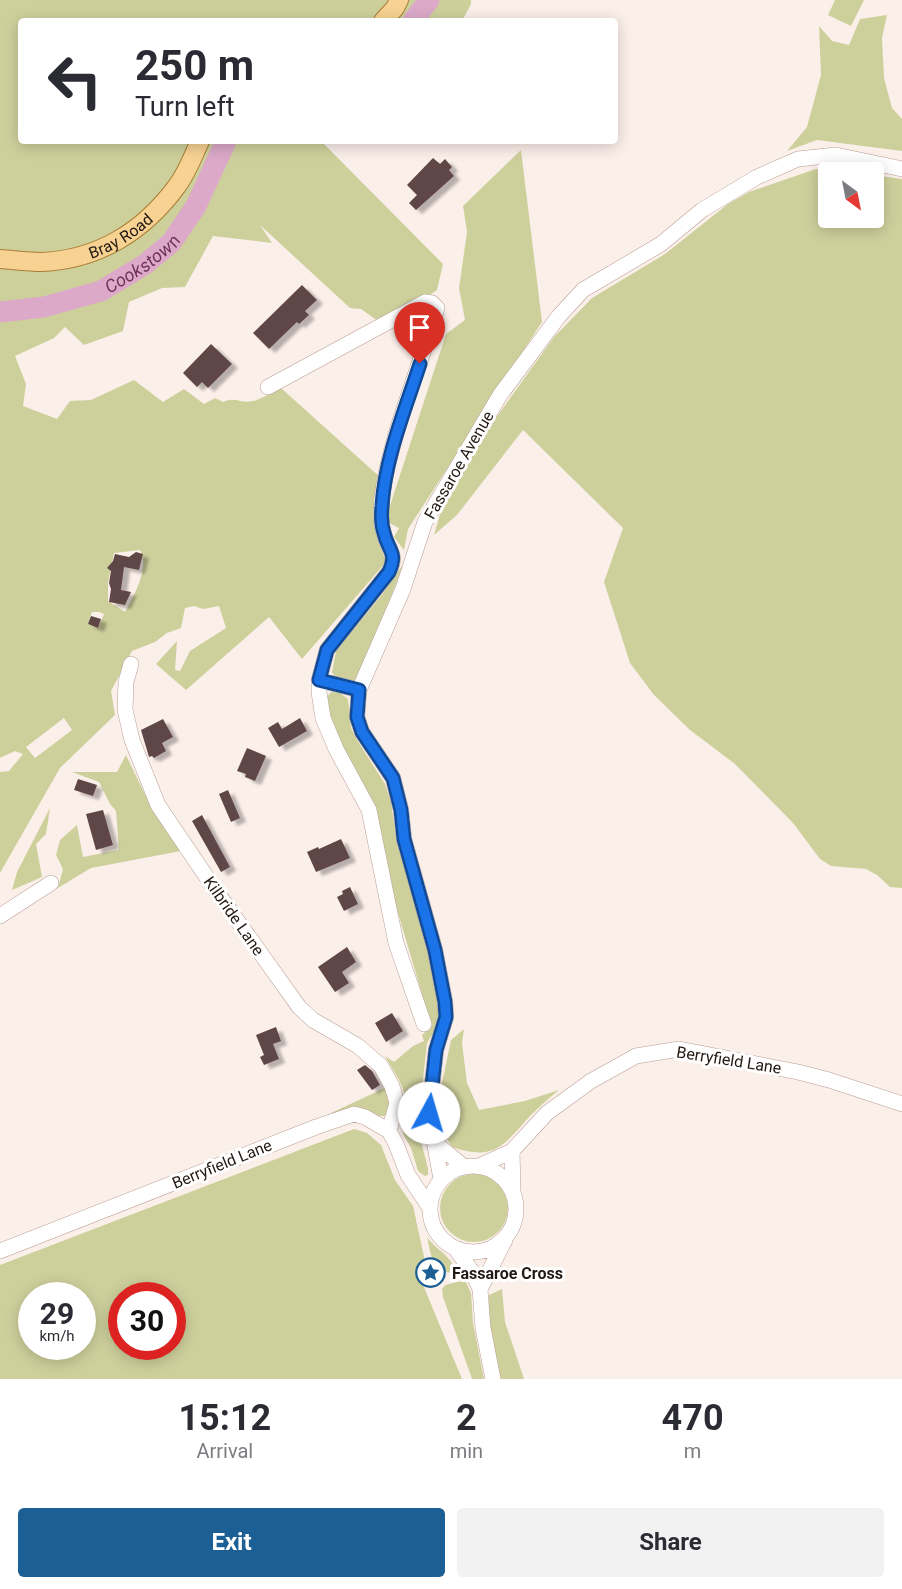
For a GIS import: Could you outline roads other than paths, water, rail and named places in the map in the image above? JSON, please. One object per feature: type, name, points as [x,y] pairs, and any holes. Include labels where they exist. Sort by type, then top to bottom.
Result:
[{"type":"main road","points":[[386,18],[399,0]]},
{"type":"main road","name":"Bray Road","points":[[0,259],[42,262],[91,254],[122,239],[153,215],[178,184],[198,144]]},
{"type":"street","name":"Fassaroe Avenue","points":[[439,1182],[429,1113],[436,1050],[446,1017],[445,1002],[435,950],[404,839],[401,810],[393,778],[362,732],[357,717],[359,690],[404,589],[425,522],[500,395],[559,316],[583,290],[661,244],[702,210],[757,177],[798,159],[836,155],[902,169]]},
{"type":"street","points":[[268,387],[425,302],[432,303],[436,308],[395,442],[382,496],[381,519],[393,562],[389,572],[327,650],[319,680],[323,718],[336,749],[369,810],[396,943],[424,1024]]},
{"type":"street","name":"Kilbride Lane","points":[[131,664],[126,682],[125,710],[132,740],[158,805],[299,1007],[313,1020],[358,1046],[381,1066],[392,1086],[397,1103],[389,1131]]},
{"type":"street","points":[[319,680],[359,690]]},
{"type":"street","points":[[0,916],[51,883]]},
{"type":"street","name":"Berryfield Lane","points":[[479,1166],[512,1151],[547,1113],[591,1081],[636,1056],[679,1049],[798,1072],[902,1104]]},
{"type":"street","name":"Berryfield Lane","points":[[0,1251],[354,1114],[365,1117],[389,1131]]},
{"type":"street","points":[[389,1131],[408,1175],[430,1208]]},
{"type":"street","points":[[434,1142],[463,1166]]},
{"type":"street","points":[[480,1289],[513,1227],[516,1215],[512,1151]]},
{"type":"street","points":[[493,1379],[483,1328],[480,1289],[473,1273],[454,1248],[436,1232],[431,1220],[430,1208],[439,1182],[451,1171],[463,1166],[479,1166],[493,1170],[505,1179],[513,1191]]},
{"type":"street","points":[[415,1184],[439,1182]]},
{"type":"street","points":[[454,1248],[468,1252],[482,1251],[495,1246],[506,1237]]},
{"type":"waterway","name":"Cookstown","points":[[415,18],[429,0]]},
{"type":"waterway","name":"Cookstown","points":[[0,312],[44,307],[101,291],[144,265],[171,243],[196,206],[225,144]]},
{"type":"place","name":"Fassaroe Cross","points":[[431,1273]]}]
